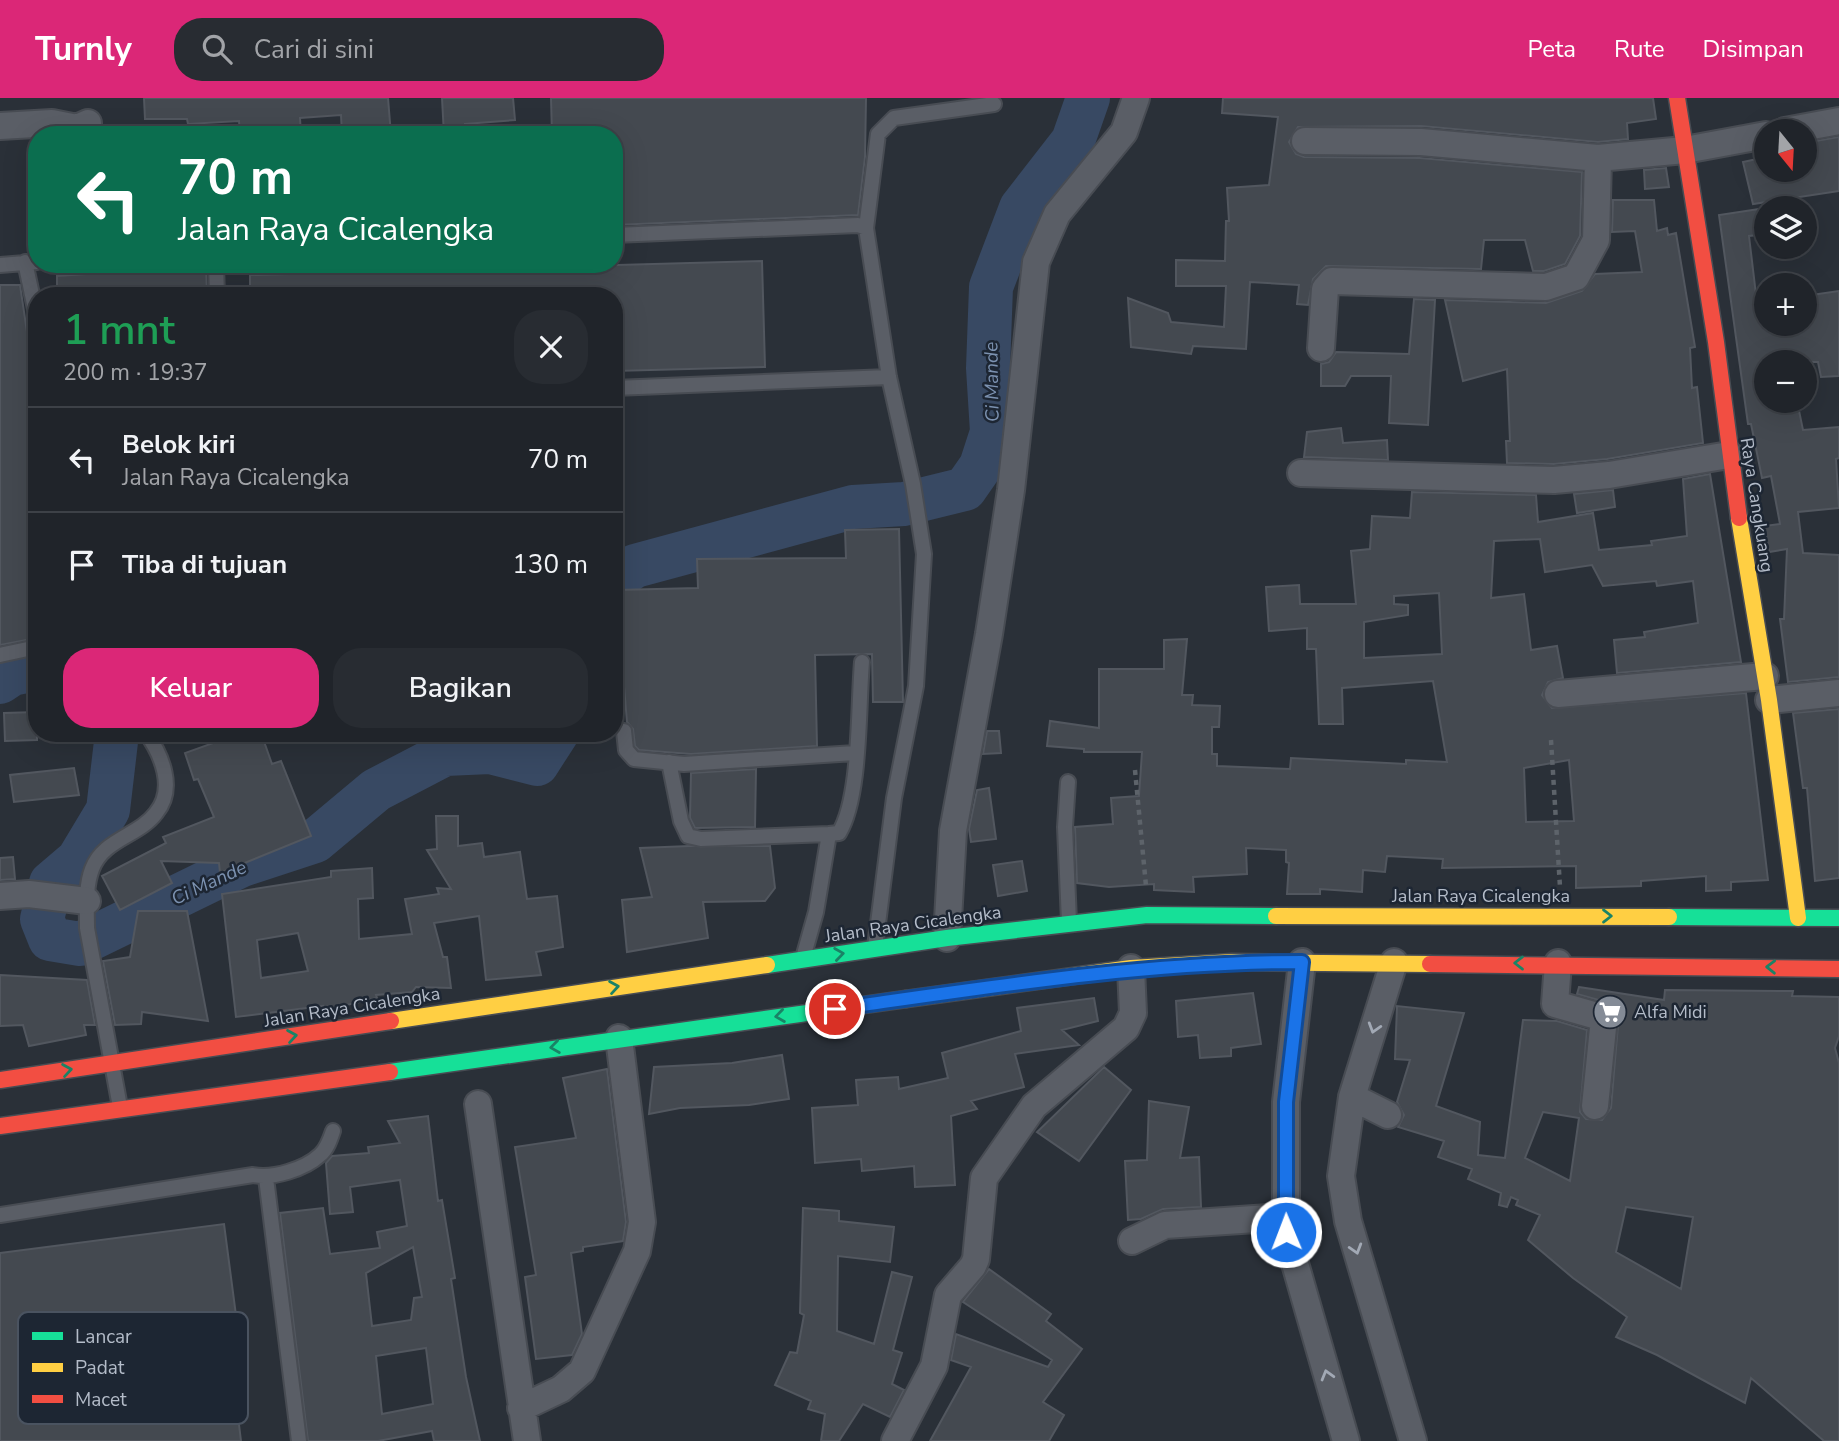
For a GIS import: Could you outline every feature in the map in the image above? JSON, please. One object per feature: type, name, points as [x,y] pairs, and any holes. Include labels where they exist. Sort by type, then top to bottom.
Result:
[{"type":"main road","name":"Raya Cangkuang","points":[[1677,98],[1716,342],[1729,455],[1767,688],[1798,918]]},
{"type":"main road","name":"Jalan Raya Cicalengka","points":[[0,1080],[947,938],[1147,915],[1839,918]]},
{"type":"main road","points":[[0,1126],[1131,968],[1232,962],[1394,962],[1839,969]]},
{"type":"street","points":[[947,938],[953,831],[989,634],[1011,490],[1036,262],[1057,214],[1124,132],[1136,98]]},
{"type":"street","points":[[1817,125],[1839,121]]},
{"type":"street","points":[[0,126],[52,123],[67,126]]},
{"type":"street","points":[[81,126],[88,123]]},
{"type":"street","points":[[1305,141],[1421,142],[1598,158],[1685,150],[1754,137]]},
{"type":"street","points":[[1321,348],[1325,289],[1332,281],[1546,287],[1576,277],[1596,240],[1598,158]]},
{"type":"street","points":[[1301,473],[1554,480],[1609,475],[1729,455]]},
{"type":"street","points":[[1558,694],[1767,688],[1839,693]]},
{"type":"street","points":[[0,896],[49,896],[86,901]]},
{"type":"street","points":[[1302,962],[1286,1102],[1286,1232],[1346,1441]]},
{"type":"street","points":[[1394,962],[1352,1097],[1341,1176],[1348,1221],[1413,1441]]},
{"type":"street","points":[[1558,964],[1555,1004],[1604,1018],[1595,1106]]},
{"type":"street","points":[[895,1441],[934,1366],[948,1295],[976,1259],[984,1178],[1034,1106],[1126,1028],[1133,1013],[1131,968]]},
{"type":"street","points":[[521,1408],[574,1381],[582,1371],[637,1251],[642,1222],[619,1038]]},
{"type":"street","points":[[1352,1097],[1388,1115]]},
{"type":"street","points":[[478,1104],[527,1441]]},
{"type":"street","points":[[1132,1241],[1165,1225],[1285,1217]]},
{"type":"lane","points":[[875,949],[894,798],[916,686],[924,554],[913,484],[889,377],[866,228],[878,134],[883,125],[906,114],[994,104]]},
{"type":"lane","points":[[623,235],[858,225],[866,228]]},
{"type":"lane","points":[[0,265],[28,262]]},
{"type":"lane","points":[[623,388],[889,377]]},
{"type":"lane","points":[[0,655],[28,649]]},
{"type":"lane","points":[[669,762],[681,821],[688,836],[701,839],[839,832],[847,820],[862,662]]},
{"type":"lane","points":[[624,731],[626,750],[634,759],[684,764],[855,753]]},
{"type":"lane","points":[[121,1108],[87,928],[86,901],[91,870],[98,858],[115,841],[156,813],[166,791],[165,770],[152,742]]},
{"type":"lane","points":[[1068,782],[1065,827],[1069,924]]},
{"type":"lane","points":[[803,959],[816,912],[829,834]]},
{"type":"lane","points":[[0,1215],[253,1175],[266,1178],[318,1157],[326,1149],[333,1131]]},
{"type":"lane","points":[[266,1178],[299,1441]]},
{"type":"path","points":[[1551,740],[1562,916]]},
{"type":"path","points":[[1135,770],[1145,857],[1147,915]]},
{"type":"building","points":[[144,98],[388,98],[390,126],[342,126],[341,115],[300,118],[300,126],[239,126],[239,121],[188,124],[187,119],[145,119]]},
{"type":"building","points":[[442,98],[513,98],[515,120],[444,126]]},
{"type":"building","points":[[551,98],[866,98],[865,157],[858,215],[623,225],[623,126],[552,126]]},
{"type":"building","points":[[1223,98],[1653,98],[1656,119],[1627,123],[1628,139],[1598,142],[1421,126],[1298,127],[1289,142],[1296,154],[1304,157],[1420,158],[1582,172],[1580,236],[1565,264],[1544,271],[1533,271],[1525,240],[1484,240],[1481,269],[1326,266],[1313,279],[1308,305],[1297,304],[1299,285],[1250,282],[1246,349],[1193,346],[1191,354],[1131,347],[1128,298],[1168,313],[1171,322],[1224,327],[1226,286],[1176,286],[1176,260],[1225,261],[1226,221],[1229,221],[1227,188],[1269,185],[1278,117],[1222,113]]},
{"type":"building","points":[[1839,137],[1839,191],[1806,196],[1754,196],[1753,204],[1743,162],[1754,160],[1754,182],[1817,182],[1817,141]]},
{"type":"building","points":[[1666,168],[1669,187],[1645,189],[1644,170]]},
{"type":"building","points":[[1613,200],[1654,200],[1657,231],[1667,228],[1668,235],[1676,233],[1695,347],[1690,348],[1692,388],[1697,387],[1703,443],[1607,459],[1554,464],[1507,463],[1506,441],[1510,441],[1507,369],[1463,381],[1445,300],[1546,303],[1582,291],[1595,274],[1642,272],[1635,231],[1612,232]]},
{"type":"building","points":[[1754,210],[1754,235],[1749,236],[1754,278],[1754,336],[1817,336],[1817,294],[1839,291],[1839,376],[1821,377],[1817,350],[1754,350],[1754,413],[1799,413],[1803,430],[1839,427],[1839,458],[1836,459],[1839,508],[1798,512],[1803,553],[1839,555],[1839,677],[1788,682],[1780,619],[1784,619],[1787,549],[1769,552],[1764,526],[1780,524],[1771,476],[1762,478],[1751,424],[1748,424],[1719,215]]},
{"type":"building","points":[[762,261],[765,367],[623,371],[623,287],[250,287],[250,275],[623,273],[623,265]]},
{"type":"building","points":[[102,273],[206,273],[207,287],[57,287],[57,276]]},
{"type":"building","points":[[0,285],[20,285],[28,339],[28,640],[0,645]]},
{"type":"building","points":[[1414,299],[1435,300],[1428,425],[1389,423],[1391,376],[1351,376],[1345,386],[1321,386],[1321,364],[1329,362],[1336,352],[1409,354]]},
{"type":"building","points":[[1341,428],[1343,443],[1387,440],[1388,460],[1304,457],[1307,432]]},
{"type":"building","points":[[1710,474],[1741,662],[1617,673],[1614,640],[1645,637],[1644,632],[1698,623],[1693,581],[1657,586],[1656,581],[1603,586],[1592,565],[1545,572],[1540,539],[1494,541],[1491,598],[1524,594],[1531,650],[1557,646],[1563,678],[1548,682],[1542,695],[1552,708],[1746,693],[1768,880],[1731,882],[1731,890],[1706,891],[1706,876],[1641,881],[1641,886],[1576,888],[1576,866],[1442,868],[1443,859],[1387,856],[1385,872],[1363,870],[1362,892],[1320,889],[1320,894],[1287,894],[1289,863],[1286,862],[1286,850],[1246,848],[1247,874],[1193,877],[1194,892],[1154,890],[1154,884],[1109,887],[1077,883],[1075,827],[1113,824],[1111,798],[1139,796],[1142,752],[1084,752],[1084,749],[1047,746],[1050,721],[1099,728],[1099,669],[1164,669],[1164,640],[1187,639],[1182,695],[1193,695],[1192,705],[1220,706],[1219,727],[1212,727],[1212,754],[1217,754],[1217,766],[1290,769],[1291,758],[1406,764],[1406,760],[1447,762],[1433,681],[1342,688],[1343,724],[1319,724],[1316,649],[1307,649],[1307,628],[1269,631],[1266,587],[1299,585],[1300,604],[1356,604],[1351,551],[1370,549],[1372,516],[1410,518],[1412,492],[1536,495],[1538,522],[1593,513],[1599,550],[1652,545],[1651,541],[1687,536],[1683,479]],"holes":[[[1439,593],[1442,654],[1364,658],[1364,622],[1408,615],[1408,605],[1394,604],[1394,596]],[[1569,760],[1574,821],[1526,822],[1524,768]]]},
{"type":"building","points":[[1613,490],[1615,507],[1577,513],[1574,494]]},
{"type":"building","points":[[899,529],[903,702],[873,702],[872,654],[815,655],[817,746],[691,754],[639,750],[635,746],[633,729],[627,722],[623,674],[623,590],[698,588],[697,559],[846,558],[845,530]]},
{"type":"building","points":[[1839,709],[1839,878],[1815,881],[1807,788],[1803,788],[1793,713]]},
{"type":"building","points":[[28,712],[28,740],[5,741],[4,713]]},
{"type":"building","points":[[987,731],[999,731],[1001,753],[983,754]]},
{"type":"building","points":[[216,742],[264,742],[272,764],[281,761],[311,836],[220,873],[219,863],[161,861],[172,883],[120,910],[102,876],[166,843],[163,837],[214,817],[198,779],[194,780],[185,753]]},
{"type":"building","points":[[74,768],[79,795],[14,802],[10,775]]},
{"type":"building","points":[[756,769],[755,827],[695,828],[690,818],[691,773]]},
{"type":"building","points":[[989,788],[996,839],[971,842],[969,829],[977,790]]},
{"type":"building","points":[[436,816],[458,816],[458,846],[482,843],[484,857],[520,852],[527,899],[557,896],[563,947],[536,952],[541,975],[486,980],[479,916],[434,923],[443,957],[447,957],[451,988],[416,987],[412,992],[376,995],[377,998],[329,1009],[323,1009],[323,1006],[236,1017],[222,894],[331,877],[331,871],[372,868],[373,898],[358,899],[359,939],[412,934],[405,899],[439,894],[437,888],[451,889],[427,850],[437,849]],"holes":[[[298,933],[308,971],[261,978],[257,940]]]},
{"type":"building","points":[[770,846],[775,888],[765,901],[703,902],[708,938],[627,952],[622,900],[652,897],[640,848]]},
{"type":"building","points":[[13,857],[15,879],[0,880],[0,858]]},
{"type":"building","points":[[1022,861],[1027,891],[998,896],[993,865]]},
{"type":"building","points":[[138,911],[187,911],[208,1021],[142,1012],[141,1024],[115,1025],[103,961],[130,957]]},
{"type":"building","points":[[0,975],[87,980],[95,1025],[84,1025],[86,1035],[29,1046],[23,1025],[0,1026]]},
{"type":"building","points":[[1579,987],[1664,1000],[1665,990],[1793,991],[1792,996],[1839,997],[1839,1036],[1835,1048],[1839,1063],[1839,1441],[1824,1441],[1751,1378],[1745,1403],[1657,1355],[1616,1337],[1627,1317],[1573,1278],[1528,1240],[1540,1215],[1516,1205],[1518,1200],[1511,1197],[1507,1207],[1499,1205],[1501,1193],[1468,1179],[1472,1169],[1438,1157],[1444,1141],[1398,1127],[1404,1115],[1397,1102],[1410,1060],[1395,1059],[1397,1006],[1464,1013],[1436,1106],[1480,1122],[1478,1155],[1505,1158],[1523,1020],[1557,1021],[1587,1030],[1580,1112],[1586,1119],[1602,1120],[1611,1108],[1619,1013],[1609,1003],[1577,994]],"holes":[[[1543,1112],[1579,1118],[1570,1181],[1525,1158]],[[1626,1207],[1693,1217],[1681,1289],[1616,1252]]]},
{"type":"building","points":[[1253,993],[1261,1044],[1231,1048],[1231,1056],[1200,1058],[1198,1035],[1178,1037],[1176,1001]]},
{"type":"building","points":[[1094,998],[1098,1021],[1062,1030],[1079,1045],[1015,1054],[1024,1087],[971,1101],[977,1109],[951,1116],[955,1185],[915,1187],[914,1166],[862,1171],[861,1159],[815,1163],[812,1108],[858,1105],[856,1080],[898,1077],[899,1089],[948,1078],[942,1053],[1021,1031],[1017,1008]]},
{"type":"building","points":[[782,1055],[789,1099],[749,1105],[680,1108],[649,1114],[654,1067],[732,1063]]},
{"type":"building","points":[[1104,1067],[1131,1090],[1079,1161],[1037,1132]]},
{"type":"building","points":[[607,1069],[626,1222],[623,1241],[583,1247],[583,1251],[571,1253],[582,1334],[572,1355],[536,1359],[525,1277],[536,1275],[515,1147],[576,1138],[563,1078]]},
{"type":"building","points":[[1149,1101],[1189,1107],[1180,1158],[1199,1157],[1201,1207],[1163,1209],[1141,1219],[1128,1220],[1125,1161],[1147,1160]]},
{"type":"building","points":[[428,1116],[438,1201],[442,1200],[455,1278],[451,1279],[466,1377],[480,1441],[434,1441],[432,1431],[378,1441],[308,1441],[280,1213],[323,1208],[330,1254],[380,1248],[377,1232],[407,1226],[400,1180],[350,1187],[353,1212],[330,1214],[326,1163],[332,1156],[369,1153],[368,1147],[400,1143],[388,1121]],"holes":[[[413,1247],[422,1297],[414,1298],[411,1320],[372,1326],[366,1273]],[[426,1348],[433,1404],[382,1414],[376,1356]]]},
{"type":"building","points":[[803,1208],[839,1211],[839,1221],[894,1227],[890,1262],[838,1256],[837,1331],[874,1344],[892,1272],[912,1277],[893,1350],[902,1353],[892,1384],[904,1390],[890,1417],[863,1404],[839,1441],[821,1441],[825,1414],[808,1409],[811,1401],[775,1385],[790,1352],[797,1353],[804,1315],[800,1313]]},
{"type":"building","points":[[224,1224],[236,1312],[18,1312],[18,1424],[239,1424],[241,1441],[0,1441],[0,1253]]},
{"type":"building","points":[[989,1269],[1051,1314],[1046,1321],[1082,1349],[1043,1402],[1064,1415],[1049,1441],[930,1441],[971,1367],[951,1360],[956,1334],[1048,1367],[1052,1360],[963,1302]]},
{"type":"waterway","name":"Ci Mande","points":[[623,574],[635,566],[853,507],[904,504],[965,489],[981,466],[992,432],[988,368],[991,287],[1021,208],[1073,141],[1088,98]]},
{"type":"waterway","name":"Ci Mande","points":[[0,682],[12,674],[28,671]]},
{"type":"waterway","name":"Ci Mande","points":[[116,742],[108,810],[78,860],[51,883],[42,919],[50,939],[80,944],[242,865],[315,841],[376,790],[445,754],[490,752],[537,764],[551,742]]},
{"type":"traffic: fast","points":[[767,965],[947,938],[1147,915],[1276,916]]},
{"type":"traffic: fast","points":[[1669,917],[1839,918]]},
{"type":"traffic: fast","points":[[390,1072],[906,999]]},
{"type":"traffic: slow","points":[[1739,518],[1769,700],[1798,918]]},
{"type":"traffic: slow","points":[[1276,916],[1669,917]]},
{"type":"traffic: slow","points":[[906,999],[1131,968],[1232,962],[1430,964]]},
{"type":"traffic: slow","points":[[391,1021],[767,965]]},
{"type":"traffic: jam","points":[[1677,98],[1716,342],[1739,518]]},
{"type":"traffic: jam","points":[[1430,964],[1839,969]]},
{"type":"traffic: jam","points":[[0,1080],[391,1021]]},
{"type":"traffic: jam","points":[[0,1126],[390,1072]]},
{"type":"place","name":"Alfa Midi","points":[[1610,1012]]},
{"type":"route","points":[[835,1009],[1131,968],[1232,962],[1302,962],[1286,1102],[1286,1232]]}]
